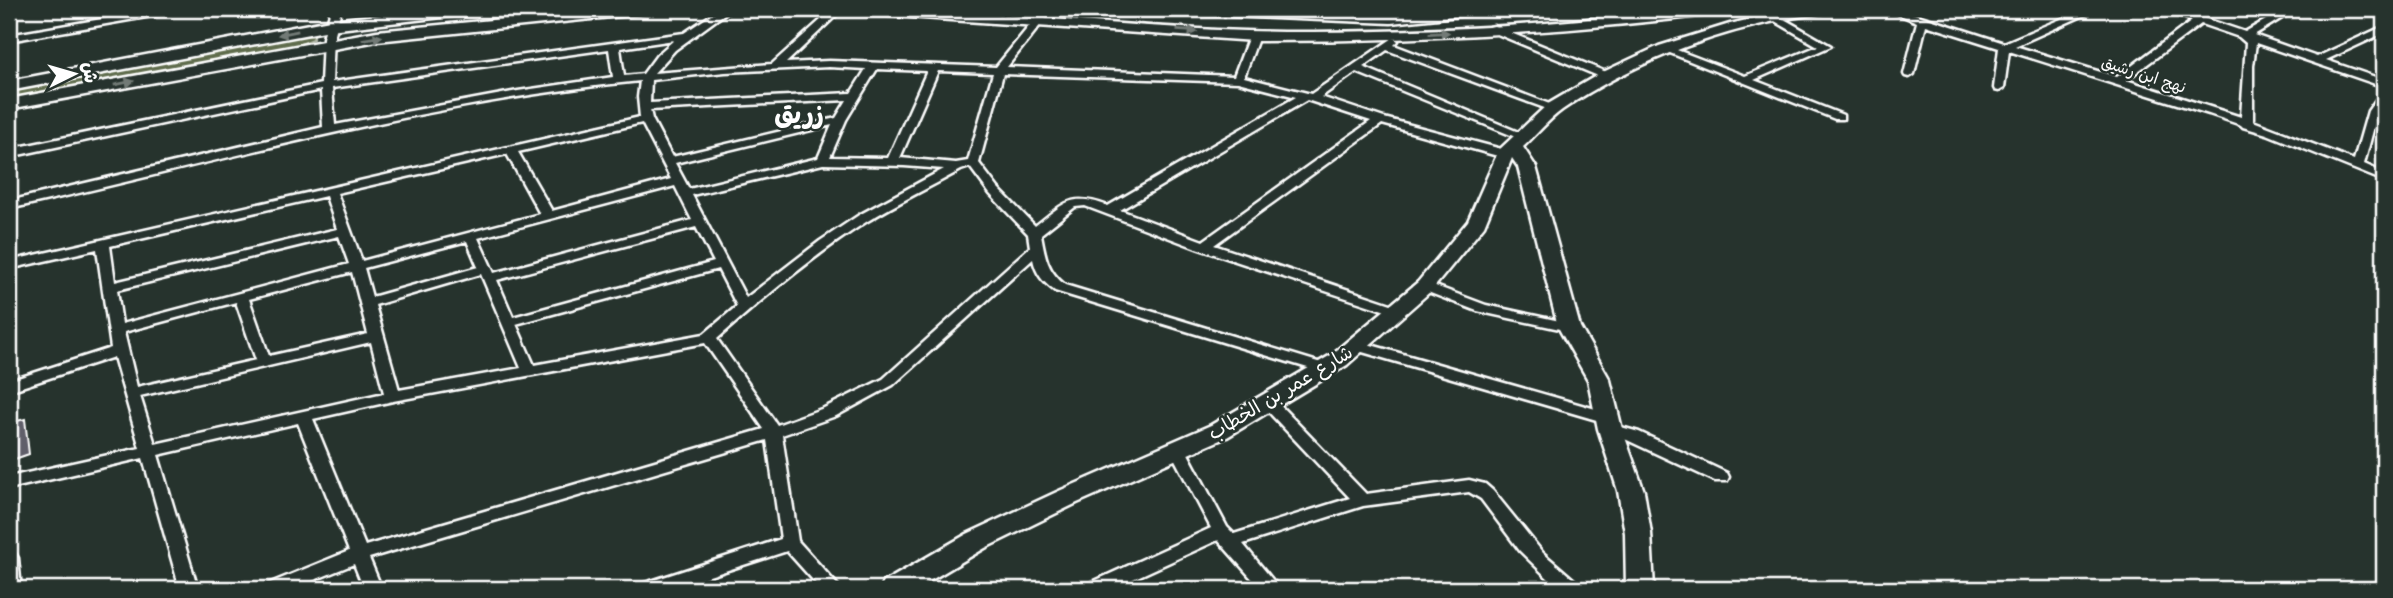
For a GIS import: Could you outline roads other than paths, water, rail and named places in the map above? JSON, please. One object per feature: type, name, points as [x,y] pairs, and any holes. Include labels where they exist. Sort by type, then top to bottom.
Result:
[{"type":"street","points":[[9,38],[175,9]]},
{"type":"street","points":[[329,128],[325,86],[327,45],[336,9]]},
{"type":"street","points":[[9,86],[330,25],[475,9]]},
{"type":"street","points":[[9,104],[377,37],[650,9]]},
{"type":"street","points":[[726,9],[684,36],[647,75],[643,93],[645,113],[744,307]]},
{"type":"street","points":[[775,65],[838,9]]},
{"type":"street","points":[[850,9],[1043,15],[1254,36],[1393,41],[1494,29],[1651,18],[1730,18],[1823,9]]},
{"type":"street","points":[[1160,9],[1303,13],[1391,19],[1485,9]]},
{"type":"street","points":[[1730,18],[1753,9]]},
{"type":"street","name":"نهج ابن رشيق","points":[[1891,9],[2118,81],[2358,165],[2384,177]]},
{"type":"street","points":[[1999,88],[2004,47],[2093,9]]},
{"type":"street","points":[[2168,9],[2384,84]]},
{"type":"street","points":[[2244,37],[2292,9]]},
{"type":"street","points":[[1745,80],[1826,46],[1773,14]]},
{"type":"street","points":[[973,163],[999,70],[1043,15]]},
{"type":"street","name":"شارع عمر بن الخطاب","points":[[894,589],[988,536],[1068,497],[1178,450],[1269,404],[1326,369],[1357,346],[1425,286],[1477,222],[1513,145],[1554,108],[1607,76],[1730,18]]},
{"type":"street","points":[[2118,81],[2200,20]]},
{"type":"street","points":[[1909,74],[1922,21]]},
{"type":"street","points":[[1494,29],[1607,76]]},
{"type":"street","points":[[2319,60],[2384,29]]},
{"type":"street","points":[[9,153],[325,86],[684,36]]},
{"type":"street","points":[[1238,79],[1254,36]]},
{"type":"street","points":[[2244,37],[2251,42],[2247,125]]},
{"type":"street","points":[[1109,211],[1309,97],[1393,41]]},
{"type":"street","points":[[1393,41],[1554,108]]},
{"type":"street","points":[[614,45],[619,79]]},
{"type":"street","points":[[1665,49],[1839,117]]},
{"type":"street","points":[[9,205],[329,128],[647,75],[775,65],[1238,79],[1309,97],[1380,120],[1513,145]]},
{"type":"street","points":[[823,160],[840,120],[873,66]]},
{"type":"street","points":[[892,162],[934,68]]},
{"type":"street","points":[[1355,68],[1513,145],[1527,167],[1569,327],[1599,380],[1608,424],[1631,491],[1636,516],[1640,589]]},
{"type":"street","points":[[9,265],[511,151],[645,113],[853,96]]},
{"type":"street","points":[[2358,165],[2383,99]]},
{"type":"street","points":[[668,160],[840,120]]},
{"type":"street","points":[[1204,246],[1380,120]]},
{"type":"street","points":[[511,151],[547,214]]},
{"type":"street","points":[[686,194],[823,160],[957,167]]},
{"type":"street","points":[[9,483],[393,396],[709,338],[825,244],[864,218],[957,167],[973,163]]},
{"type":"street","points":[[973,163],[994,191],[1034,233],[1041,267],[1048,279],[1076,295],[1326,369]]},
{"type":"street","points":[[116,330],[242,299],[547,214],[679,181]]},
{"type":"street","points":[[331,193],[357,267],[393,396]]},
{"type":"street","points":[[1034,233],[1071,204],[1086,202],[1204,246],[1398,311]]},
{"type":"street","points":[[367,303],[700,222]]},
{"type":"street","points":[[110,287],[343,230]]},
{"type":"street","points":[[471,236],[530,370]]},
{"type":"street","points":[[103,245],[119,349],[133,393],[146,451],[189,589]]},
{"type":"street","points":[[274,589],[358,555],[774,432],[830,412],[888,382],[913,363],[965,311],[1037,248]]},
{"type":"street","points":[[509,322],[722,264]]},
{"type":"street","points":[[1425,286],[1482,308],[1569,327]]},
{"type":"street","points":[[242,299],[264,362]]},
{"type":"street","points":[[133,393],[377,336]]},
{"type":"street","points":[[709,338],[774,432],[790,543],[832,589]]},
{"type":"street","points":[[1357,346],[1608,424],[1721,477]]},
{"type":"street","points":[[9,386],[119,349]]},
{"type":"street","points":[[1269,404],[1362,500]]},
{"type":"street","points":[[303,415],[373,589]]},
{"type":"street","points":[[1178,450],[1225,536],[1271,589]]},
{"type":"street","points":[[1094,589],[1225,536],[1362,500],[1459,486],[1479,488],[1534,556],[1573,589]]},
{"type":"street","points":[[648,589],[790,543]]},
{"type":"street","points":[[9,558],[12,589]]},
{"type":"district","name":"زريق","points":[[799,114]]}]
